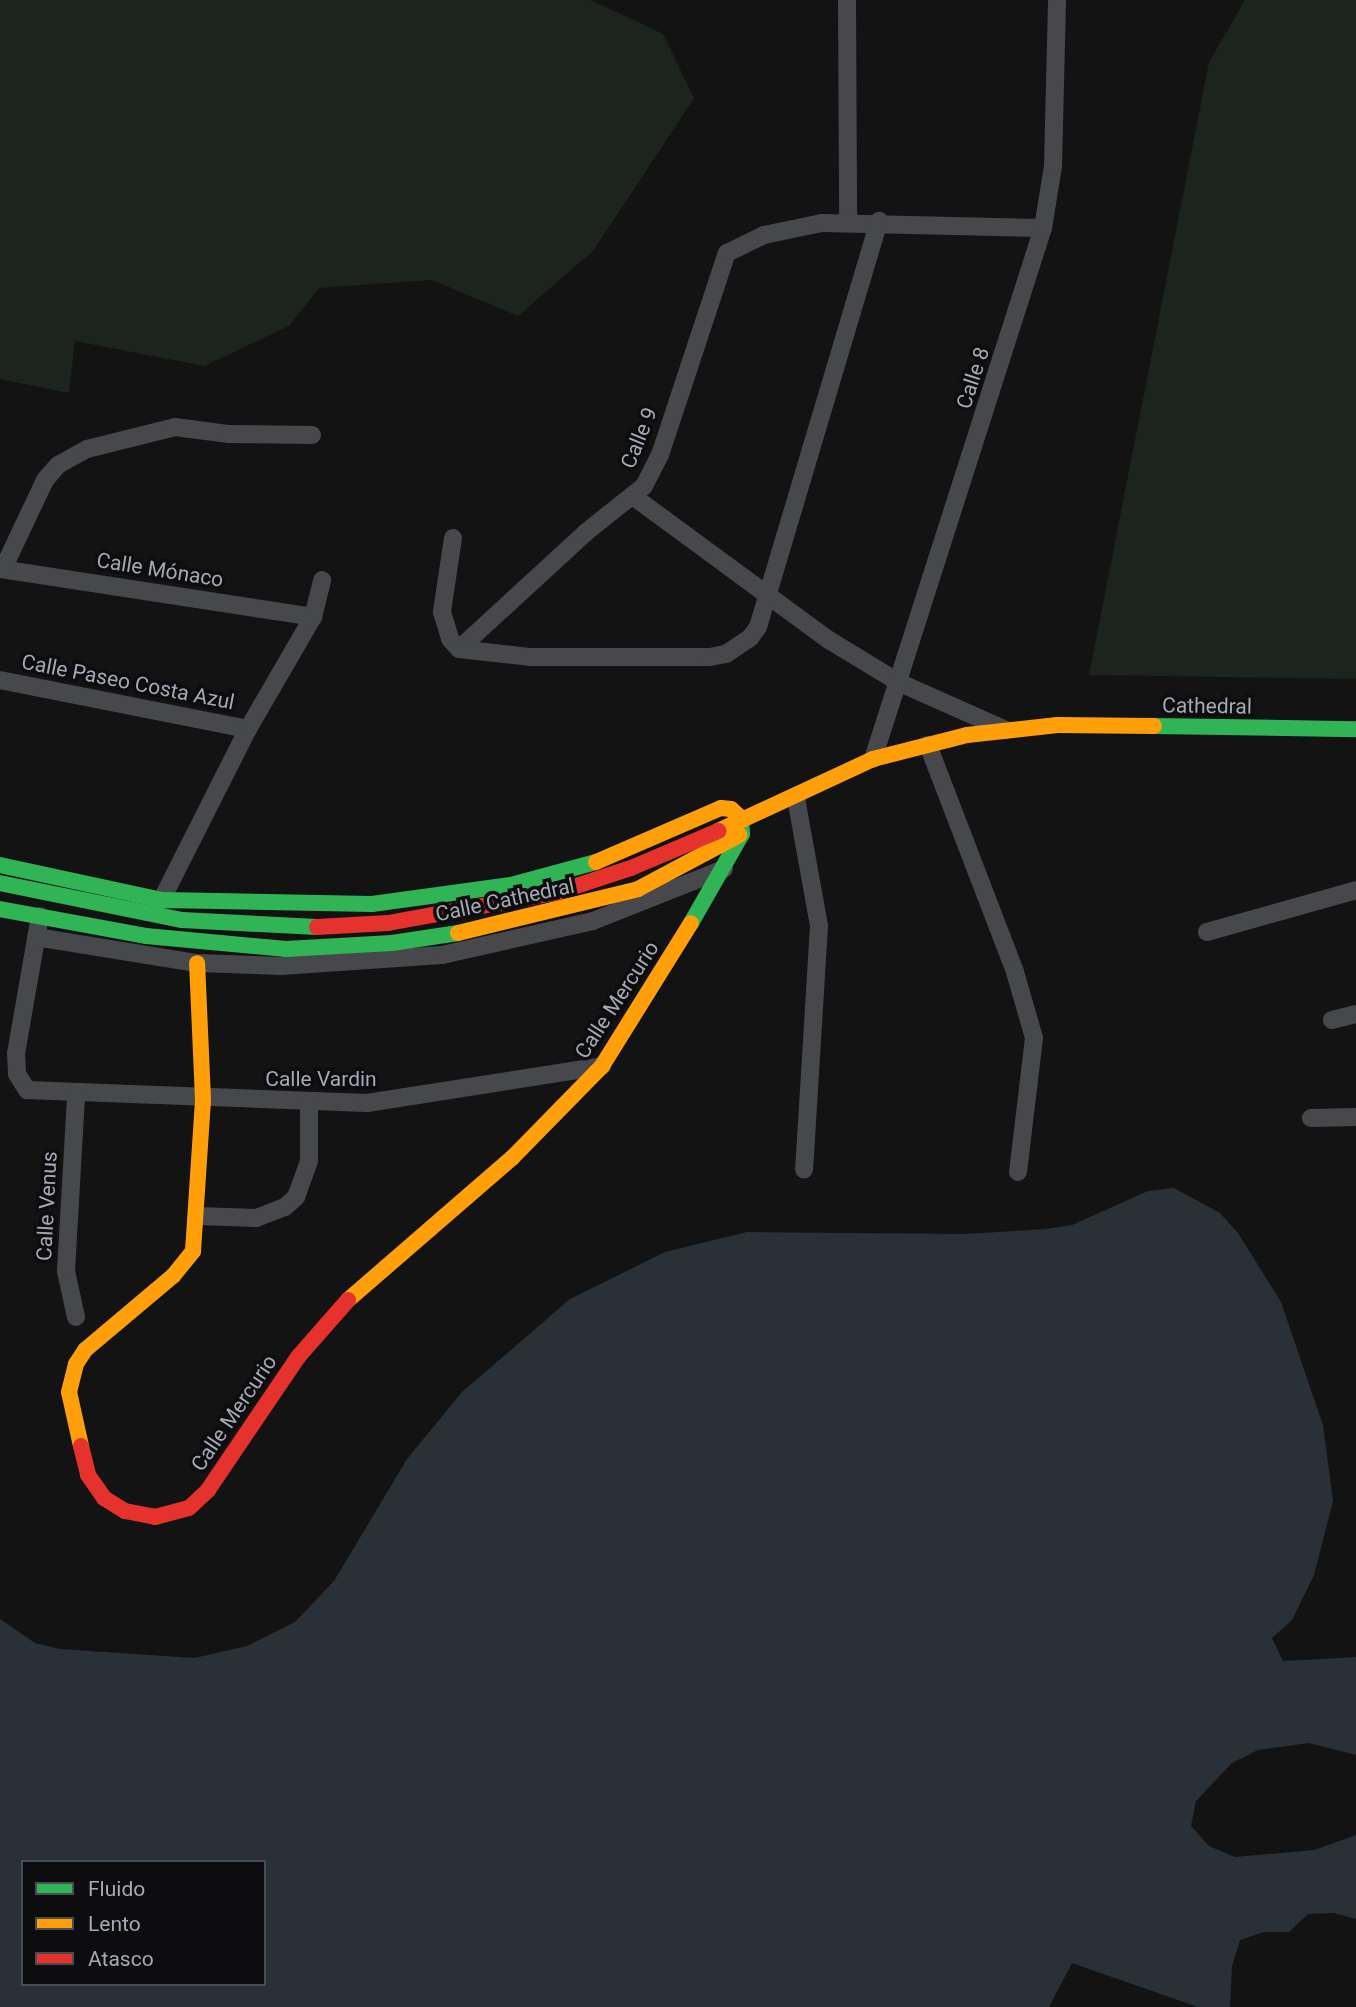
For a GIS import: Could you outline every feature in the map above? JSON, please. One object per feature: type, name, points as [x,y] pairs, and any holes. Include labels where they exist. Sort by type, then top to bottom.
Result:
[{"type":"street","points":[[847,0],[848,222],[1043,228]]},
{"type":"street","name":"Calle 8","points":[[873,759],[1043,228],[1053,166],[1057,0]]},
{"type":"street","points":[[453,538],[442,612],[450,639],[459,649],[530,657],[710,657],[726,654],[750,638],[767,596],[879,221]]},
{"type":"street","name":"Calle 9","points":[[459,649],[585,533],[634,497],[660,455],[727,253],[764,234],[848,222]]},
{"type":"street","points":[[1,569],[45,480],[58,465],[87,449],[175,427],[228,434],[312,435]]},
{"type":"street","points":[[634,497],[767,596],[898,682],[1006,730]]},
{"type":"street","name":"Calle Mónaco","points":[[1,569],[313,617]]},
{"type":"street","points":[[146,936],[248,729],[313,617],[322,580]]},
{"type":"street","name":"Calle Paseo Costa Azul","points":[[0,680],[248,729]]},
{"type":"street","name":"Calle Cathedral","points":[[0,909],[146,936],[217,944],[328,948],[516,922],[638,888],[776,806],[873,759],[1006,730],[1056,725]]},
{"type":"street","name":"Cathedral","points":[[1056,725],[1356,729]]},
{"type":"street","points":[[1334,728],[1356,737]]},
{"type":"street","points":[[928,745],[1030,1019],[1033,1073],[1018,1172]]},
{"type":"street","points":[[796,798],[819,926],[804,1170]]},
{"type":"street","points":[[0,883],[158,907],[323,906],[440,897],[589,865],[721,808],[742,826]]},
{"type":"street","name":"Calle Cathedral","points":[[158,907],[240,923],[321,927],[478,910],[558,892],[742,826]]},
{"type":"street","name":"Calle Mercurio","points":[[197,963],[203,1099],[198,1216],[188,1262],[85,1350],[71,1378],[71,1415],[88,1475],[104,1498],[125,1511],[155,1517],[189,1508],[208,1490],[298,1357],[365,1281],[512,1158],[602,1066],[724,869],[742,826]]},
{"type":"street","points":[[0,866],[158,907]]},
{"type":"street","points":[[40,916],[36,937],[197,963],[281,966],[442,955],[593,921],[724,869]]},
{"type":"street","points":[[1207,932],[1356,890]]},
{"type":"street","name":"Calle Vardin","points":[[36,937],[16,1053],[20,1084],[38,1093],[309,1104],[415,1099],[602,1066]]},
{"type":"street","points":[[1332,1020],[1356,1014]]},
{"type":"street","name":"Calle Venus","points":[[76,1095],[66,1271],[76,1317]]},
{"type":"street","points":[[198,1216],[256,1218],[285,1207],[296,1197],[309,1161],[309,1104]]},
{"type":"street","points":[[1311,1118],[1356,1117]]},
{"type":"shaded area","points":[[0,0],[591,0],[663,34],[694,98],[593,251],[518,316],[432,280],[319,288],[289,326],[204,366],[75,341],[69,393],[0,379]]},
{"type":"shaded area","points":[[1245,0],[1356,0],[1356,679],[1089,675],[1209,62]]},
{"type":"shaded area","points":[[1174,1188],[1220,1213],[1238,1233],[1281,1302],[1323,1425],[1333,1501],[1314,1575],[1292,1620],[1272,1638],[1283,1661],[1356,1657],[1356,1755],[1309,1743],[1258,1750],[1232,1763],[1196,1801],[1191,1826],[1209,1846],[1235,1857],[1314,1850],[1356,1835],[1356,1919],[1334,1913],[1308,1914],[1289,1932],[1264,1932],[1240,1940],[1232,1966],[1230,2007],[1198,2007],[1072,1963],[1049,2007],[0,2007],[0,1619],[35,1643],[60,1649],[194,1658],[247,1646],[295,1622],[334,1581],[407,1459],[462,1392],[570,1299],[665,1252],[747,1232],[966,1234],[1072,1225],[1148,1191]]},
{"type":"traffic: fast","points":[[1154,726],[1356,729]]},
{"type":"traffic: fast","points":[[691,923],[742,834],[741,818]]},
{"type":"traffic: fast","points":[[0,865],[162,900],[372,904],[511,885],[596,862]]},
{"type":"traffic: fast","points":[[0,883],[182,920],[317,927]]},
{"type":"traffic: fast","points":[[0,909],[146,936],[286,949],[392,943],[458,933]]},
{"type":"traffic: slow","points":[[718,831],[873,759],[967,735],[1057,725],[1154,726]]},
{"type":"traffic: slow","points":[[596,862],[721,808],[731,809],[741,818]]},
{"type":"traffic: slow","points":[[458,933],[638,889],[739,835]]},
{"type":"traffic: slow","points":[[348,1300],[512,1158],[602,1066],[691,923]]},
{"type":"traffic: slow","points":[[81,1446],[69,1392],[76,1364],[85,1350],[173,1276],[193,1251],[203,1099],[197,963]]},
{"type":"traffic: jam","points":[[317,927],[388,923],[558,892],[631,868],[718,831]]},
{"type":"traffic: jam","points":[[81,1446],[88,1475],[104,1498],[125,1511],[155,1517],[189,1508],[208,1490],[298,1357],[348,1300]]}]
